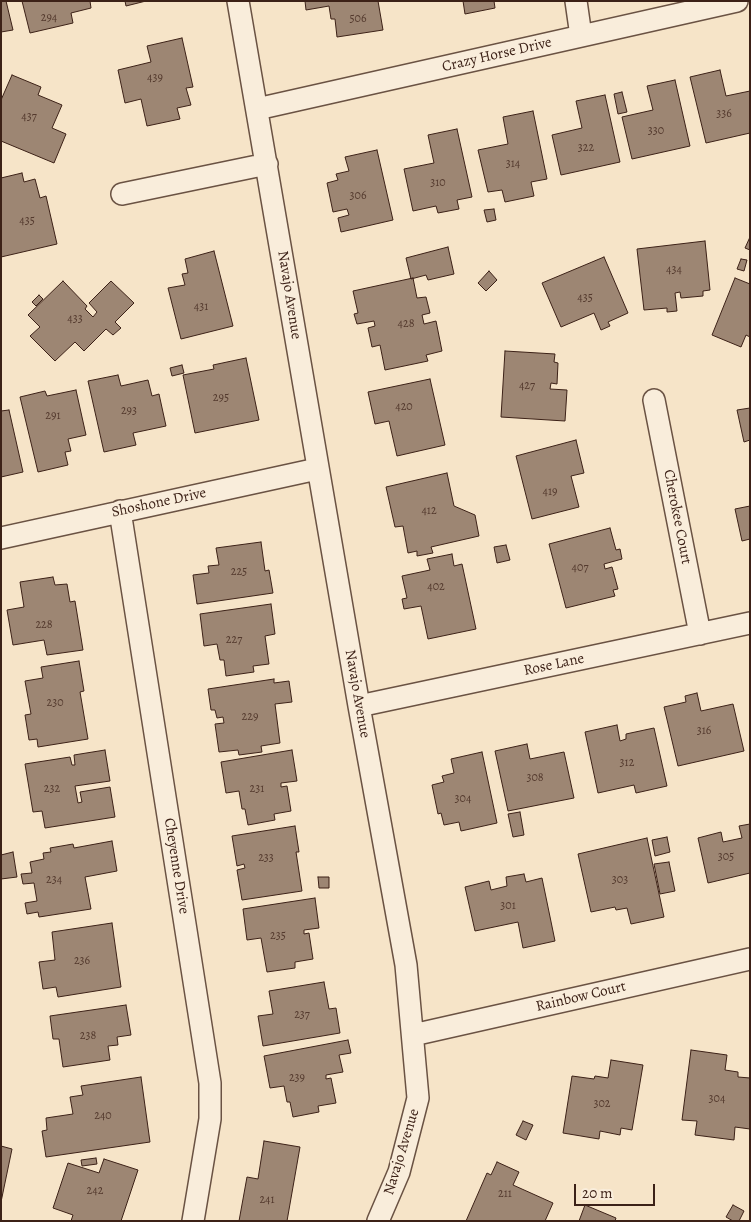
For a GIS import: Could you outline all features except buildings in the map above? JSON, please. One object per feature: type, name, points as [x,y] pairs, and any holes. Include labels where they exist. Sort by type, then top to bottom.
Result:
[{"type":"street","name":"Navajo Avenue","points":[[238,1],[317,469],[406,965],[418,1098],[399,1172],[378,1221]]},
{"type":"street","points":[[576,1],[581,36]]},
{"type":"street","name":"Crazy Horse Drive","points":[[257,109],[737,1]]},
{"type":"street","points":[[122,194],[267,164]]},
{"type":"street","name":"Cherokee Court","points":[[654,400],[700,634]]},
{"type":"street","name":"Shoshone Drive","points":[[1,538],[317,469]]},
{"type":"street","name":"Cheyenne Drive","points":[[120,511],[210,1083],[210,1119],[193,1221]]},
{"type":"street","name":"Rose Lane","points":[[359,706],[750,623]]},
{"type":"street","name":"Rainbow Court","points":[[413,1035],[750,959]]}]
